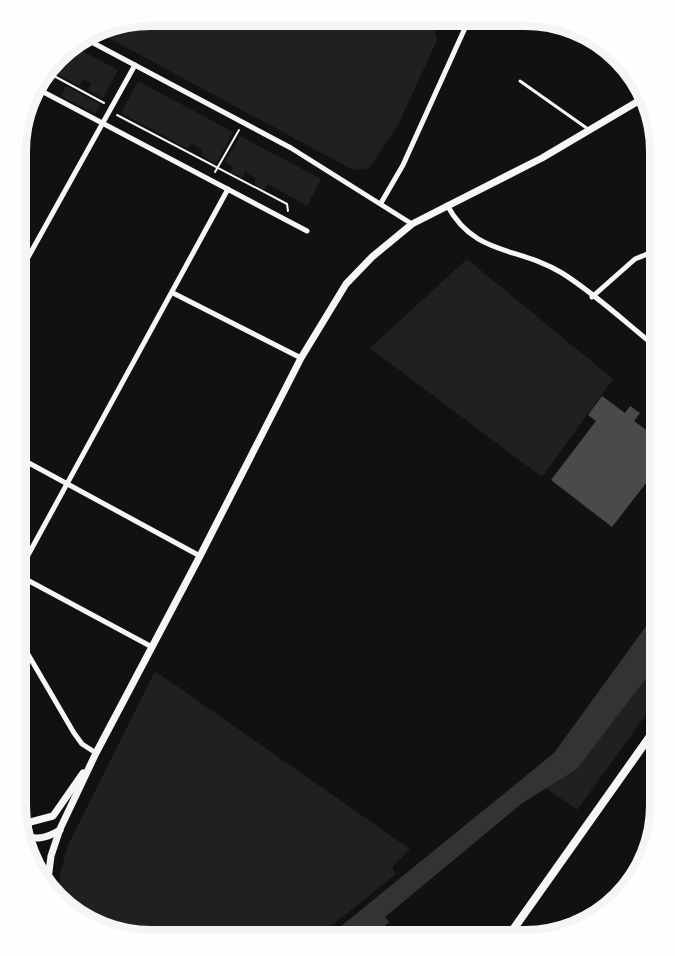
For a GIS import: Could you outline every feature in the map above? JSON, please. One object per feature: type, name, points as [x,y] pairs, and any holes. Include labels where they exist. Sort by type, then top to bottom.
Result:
[{"type":"main road","points":[[513,930],[649,737]]},
{"type":"street","points":[[381,203],[403,165],[466,26]]},
{"type":"street","points":[[90,41],[305,156],[412,224]]},
{"type":"street","points":[[26,260],[135,65]]},
{"type":"street","points":[[41,91],[307,231]]},
{"type":"street","points":[[48,878],[51,856],[60,829],[96,753],[301,358],[346,284],[372,257],[412,224],[542,158],[639,101]]},
{"type":"street","points":[[26,561],[228,189]]},
{"type":"street","points":[[447,205],[462,229],[471,236],[556,270],[650,342]]},
{"type":"street","points":[[26,251],[30,253]]},
{"type":"street","points":[[592,297],[635,259],[650,253]]},
{"type":"street","points":[[173,293],[301,358]]},
{"type":"street","points":[[26,461],[200,556]]},
{"type":"street","points":[[26,582],[152,647]]},
{"type":"street","points":[[26,651],[74,733],[82,744],[96,753]]},
{"type":"street","points":[[27,823],[53,816],[96,753]]},
{"type":"street","points":[[30,838],[39,838],[60,829]]},
{"type":"lane","points":[[520,81],[589,130]]},
{"type":"path","points":[[51,74],[102,101],[119,116],[287,204],[291,223]]},
{"type":"path","points":[[211,181],[243,122]]},
{"type":"shaded area","points":[[142,26],[435,26],[437,40],[398,125],[369,168],[353,170],[103,35]]},
{"type":"shaded area","points":[[78,49],[118,70],[103,98],[88,90],[91,83],[83,79],[79,86],[53,72]]},
{"type":"shaded area","points":[[138,81],[233,132],[216,164],[201,155],[203,150],[191,143],[188,149],[121,113]]},
{"type":"shaded area","points":[[66,86],[100,104],[95,114],[61,96]]},
{"type":"shaded area","points":[[240,136],[321,179],[307,206],[268,184],[264,190],[254,184],[256,179],[245,172],[243,178],[231,172],[233,167],[225,162]]},
{"type":"shaded area","points":[[467,259],[613,379],[542,477],[370,348]]},
{"type":"shaded area","points":[[649,622],[649,674],[577,769],[521,804],[385,917],[389,922],[380,930],[336,930],[554,753]]},
{"type":"shaded area","points":[[155,671],[410,849],[392,867],[396,874],[326,930],[150,930],[118,926],[103,921],[74,905],[62,894],[59,891],[60,873],[69,843]]},
{"type":"shaded area","points":[[649,674],[649,710],[577,810],[546,788],[577,769]]},
{"type":"building","points":[[602,396],[625,413],[630,406],[640,413],[634,421],[650,432],[650,479],[612,527],[551,480],[596,421],[588,415]]}]
